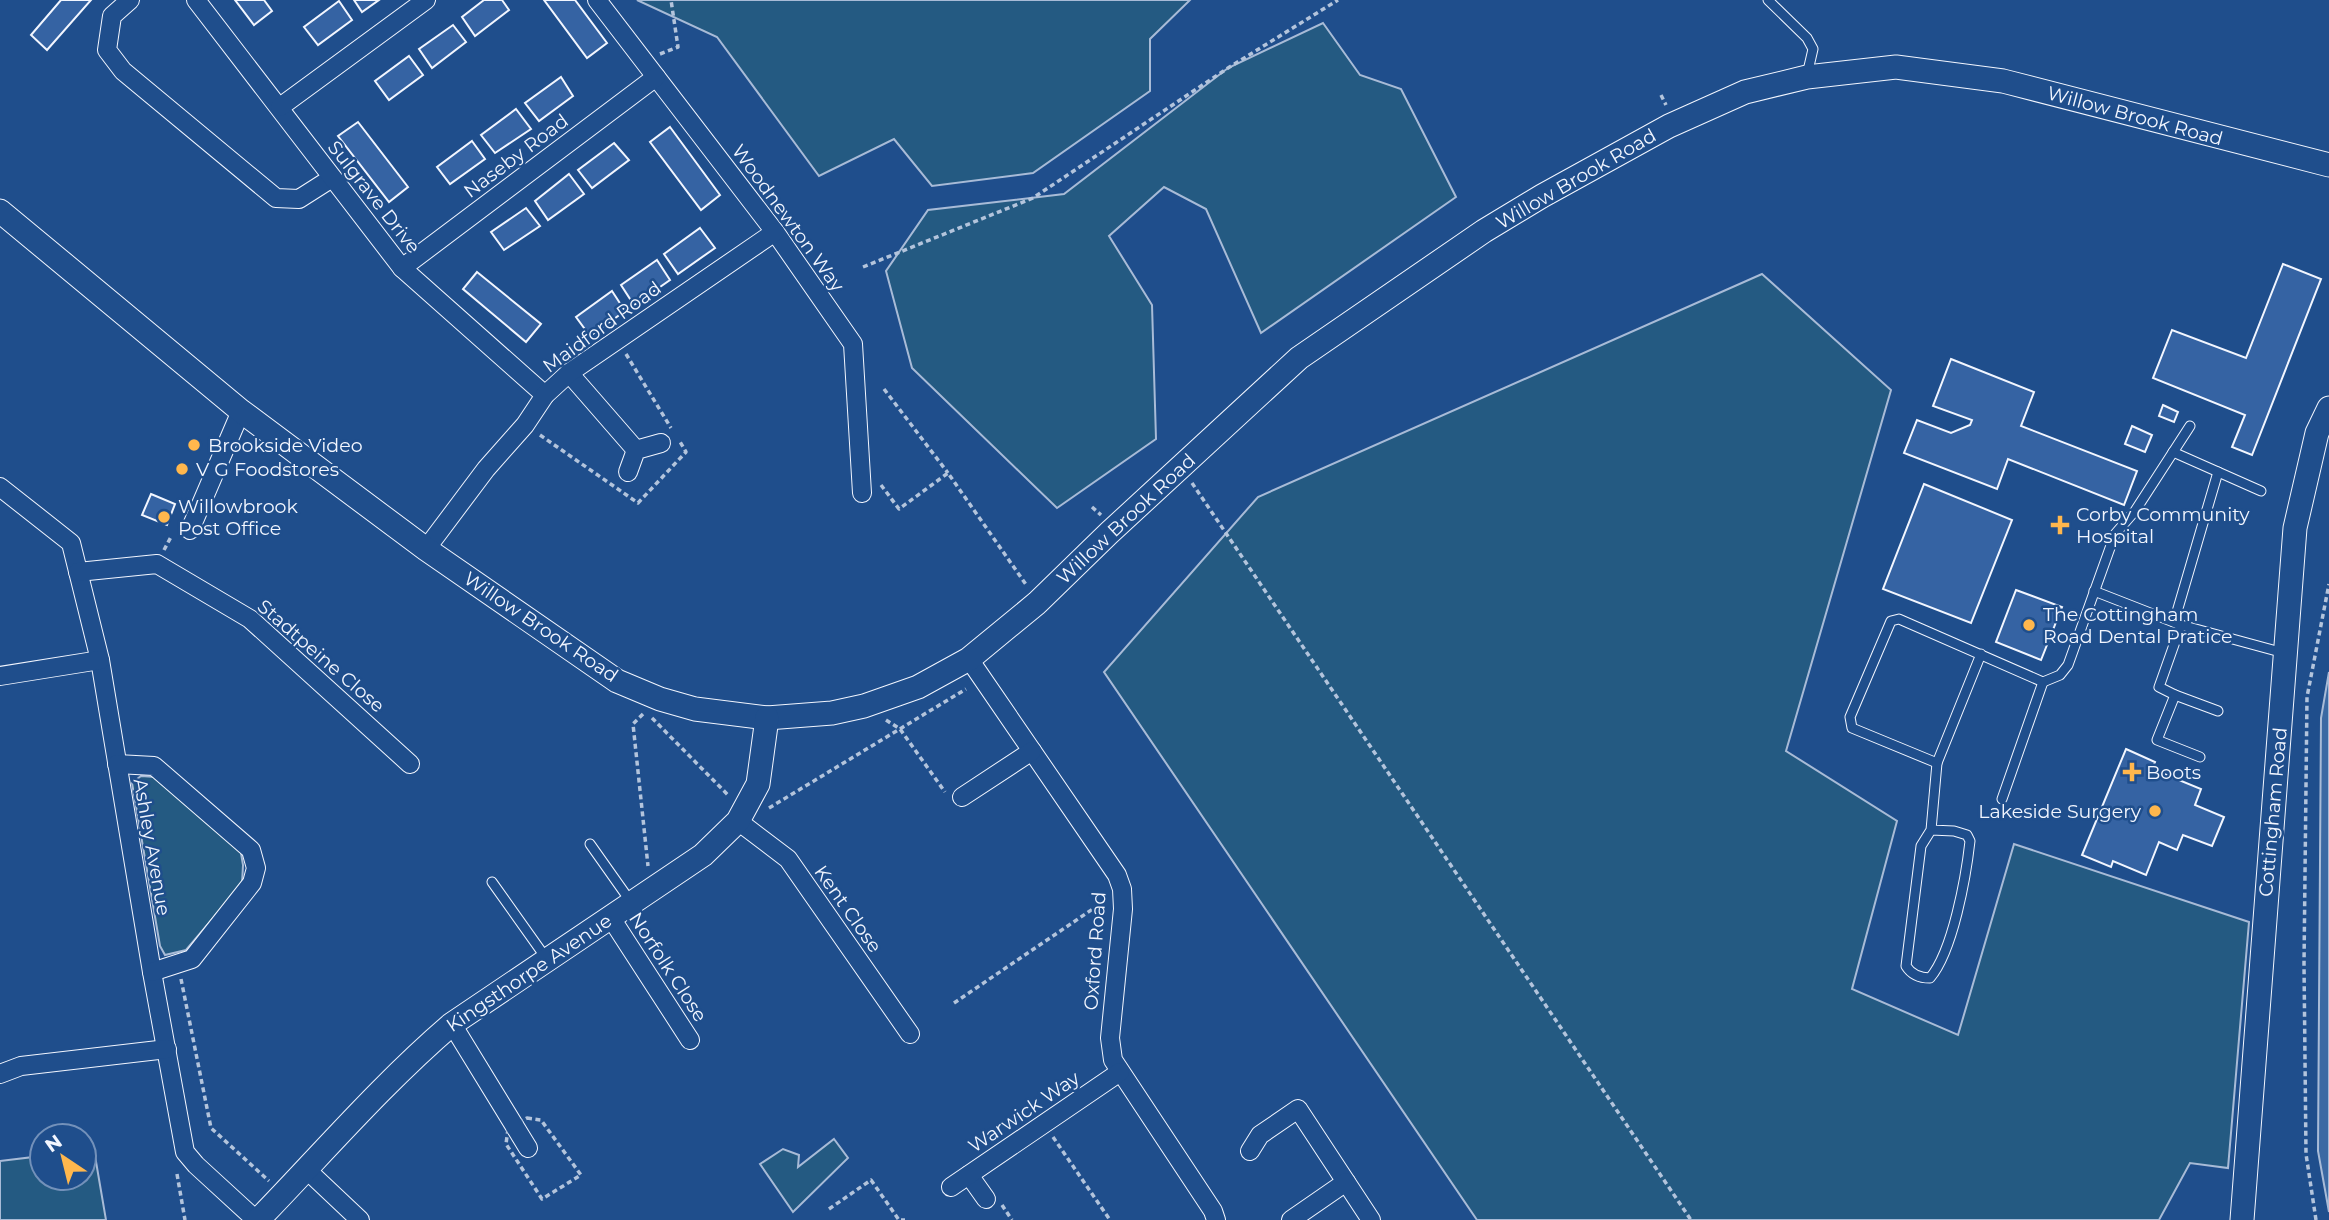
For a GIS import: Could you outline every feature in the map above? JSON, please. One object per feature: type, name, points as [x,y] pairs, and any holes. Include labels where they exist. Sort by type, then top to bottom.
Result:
[{"type":"street","points":[[131,0],[112,16],[107,50],[123,71],[276,198],[299,199],[332,178]]},
{"type":"street","name":"Sulgrave Drive","points":[[196,0],[402,268],[545,395]]},
{"type":"street","points":[[280,107],[426,0]]},
{"type":"street","name":"Woodnewton Way","points":[[597,0],[775,232],[853,344],[862,493]]},
{"type":"street","name":"Willow Brook Road","points":[[0,211],[241,411],[426,549],[617,681],[660,699],[695,709],[767,718],[832,713],[864,706],[918,687],[969,659],[1037,603],[1299,358],[1484,231],[1669,126],[1745,92],[1807,77],[1896,67],[2003,81],[2329,165]]},
{"type":"street","name":"Naseby Road","points":[[402,268],[656,77]]},
{"type":"street","name":"Maidford Road","points":[[426,549],[486,469],[525,425],[545,395],[569,373],[775,232]]},
{"type":"street","points":[[569,373],[636,450]]},
{"type":"street","name":"Cottingham Road","points":[[2242,1220],[2295,528],[2317,433],[2329,408]]},
{"type":"street","points":[[190,530],[241,411]]},
{"type":"street","points":[[636,450],[661,443]]},
{"type":"street","points":[[628,472],[636,450]]},
{"type":"street","name":"Ashley Avenue","points":[[0,486],[71,543],[100,660],[185,1152]]},
{"type":"street","points":[[78,572],[157,564]]},
{"type":"street","name":"Stadtpeine Close","points":[[157,564],[250,619],[410,764]]},
{"type":"street","name":"Oxford Road","points":[[969,659],[1116,875],[1122,890],[1123,909],[1110,1038],[1112,1059],[1213,1211],[1216,1220]]},
{"type":"street","points":[[0,676],[100,660]]},
{"type":"street","name":"Kingsthorpe Avenue","points":[[257,1220],[307,1170],[353,1117],[418,1053],[452,1024],[703,855],[740,816],[758,784],[767,718]]},
{"type":"street","points":[[962,797],[1032,751]]},
{"type":"street","points":[[117,764],[154,766],[251,850],[256,868],[252,883],[192,959],[152,972]]},
{"type":"street","name":"Kent Close","points":[[740,816],[788,859],[910,1034]]},
{"type":"street","name":"Norfolk Close","points":[[611,918],[691,1040]]},
{"type":"street","points":[[452,1024],[528,1148]]},
{"type":"street","points":[[0,1074],[21,1066],[167,1049]]},
{"type":"street","name":"Warwick Way","points":[[951,1187],[1120,1072]]},
{"type":"street","points":[[1250,1151],[1260,1135],[1298,1109],[1371,1220]]},
{"type":"street","points":[[185,1152],[195,1165],[257,1220]]},
{"type":"street","points":[[307,1170],[360,1220]]},
{"type":"street","points":[[969,1175],[986,1199]]},
{"type":"street","points":[[1291,1220],[1346,1182]]},
{"type":"lane","points":[[1768,0],[1807,38],[1813,49],[1807,77]]},
{"type":"lane","points":[[1937,763],[1852,728],[1850,717],[1891,621],[1899,619],[2043,682],[2060,675],[2068,665],[2115,534],[2135,511],[2190,426]]},
{"type":"lane","points":[[2173,452],[2261,491]]},
{"type":"lane","points":[[2218,472],[2159,687],[2218,712]]},
{"type":"lane","points":[[2094,591],[2178,623],[2286,653]]},
{"type":"lane","points":[[1931,830],[1954,831],[1967,835],[1970,841],[1957,912],[1937,969],[1930,978],[1923,978],[1906,967],[1921,845],[1931,830],[1937,763],[1981,654]]},
{"type":"lane","points":[[2002,799],[2043,682]]},
{"type":"lane","points":[[2175,695],[2157,740],[2200,757]]},
{"type":"lane","points":[[590,844],[632,903]]},
{"type":"lane","points":[[492,882],[547,960]]},
{"type":"path","points":[[641,60],[678,47],[671,0]]},
{"type":"path","points":[[863,267],[1033,198],[1228,68],[1338,0]]},
{"type":"path","points":[[884,389],[948,472],[1037,603]]},
{"type":"path","points":[[860,457],[899,509],[948,472]]},
{"type":"path","points":[[1181,467],[1691,1220]]},
{"type":"path","points":[[157,564],[175,530],[190,530]]},
{"type":"path","points":[[2316,1220],[2306,1154],[2304,964],[2307,697],[2329,584]]},
{"type":"path","points":[[657,886],[649,872],[634,724],[646,712],[740,816],[758,814],[982,679]]},
{"type":"path","points":[[864,706],[900,729],[955,806],[962,797]]},
{"type":"path","points":[[954,1003],[1122,890]]},
{"type":"path","points":[[178,964],[211,1128],[283,1194]]},
{"type":"path","points":[[1044,1124],[1110,1220]]},
{"type":"path","points":[[185,1152],[174,1155],[185,1220]]},
{"type":"path","points":[[829,1209],[871,1180],[901,1220]]},
{"type":"shaded area","points":[[637,0],[1190,0],[1150,39],[1150,91],[1033,173],[932,186],[894,139],[819,176],[717,37]]},
{"type":"shaded area","points":[[1323,23],[1360,75],[1401,89],[1456,197],[1261,333],[1206,209],[1164,187],[1109,236],[1152,305],[1156,439],[1057,508],[912,368],[886,271],[928,210],[1064,194],[1228,68]]},
{"type":"shaded area","points":[[1762,274],[1891,390],[1786,751],[1897,821],[1852,989],[1958,1035],[2014,844],[2249,922],[2228,1168],[2190,1163],[2159,1220],[1477,1220],[1104,672],[1258,497]]},
{"type":"shaded area","points":[[2329,672],[2329,1212],[2318,1151],[2321,718]]},
{"type":"shaded area","points":[[141,776],[156,777],[240,847],[243,865],[242,884],[186,950],[165,955],[160,946],[132,783]]},
{"type":"shaded area","points":[[834,1139],[848,1158],[793,1212],[760,1164],[783,1149],[799,1155],[798,1167]]},
{"type":"shaded area","points":[[28,1158],[28,1192],[98,1192],[98,1173],[106,1220],[0,1220],[0,1161]]},
{"type":"building","points":[[61,0],[91,0],[47,50],[31,35]]},
{"type":"building","points":[[235,0],[264,0],[272,11],[254,25]]},
{"type":"building","points":[[354,0],[379,0],[362,12]]},
{"type":"building","points":[[484,0],[502,0],[509,10],[475,36],[462,17]]},
{"type":"building","points":[[544,0],[575,0],[607,43],[587,58]]},
{"type":"building","points":[[339,1],[352,20],[318,45],[304,27]]},
{"type":"building","points":[[453,25],[466,42],[432,68],[419,49]]},
{"type":"building","points":[[409,56],[423,75],[389,100],[375,81]]},
{"type":"building","points":[[561,77],[573,96],[539,121],[525,103]]},
{"type":"building","points":[[516,109],[531,129],[495,153],[481,135]]},
{"type":"building","points":[[358,122],[408,187],[389,202],[338,136]]},
{"type":"building","points":[[670,127],[720,195],[701,210],[650,142]]},
{"type":"building","points":[[472,141],[485,159],[450,184],[437,167]]},
{"type":"building","points":[[614,143],[629,160],[592,188],[578,170]]},
{"type":"building","points":[[569,174],[584,194],[548,220],[535,201]]},
{"type":"building","points":[[526,208],[540,226],[504,250],[491,232]]},
{"type":"building","points":[[700,228],[715,248],[678,274],[664,254]]},
{"type":"building","points":[[657,260],[670,280],[634,305],[621,285]]},
{"type":"building","points":[[2283,264],[2321,279],[2252,455],[2232,447],[2245,415],[2153,378],[2172,330],[2246,358]]},
{"type":"building","points":[[477,272],[541,324],[526,342],[463,289]]},
{"type":"building","points":[[612,291],[625,311],[590,336],[576,317]]},
{"type":"building","points":[[1951,359],[2034,392],[2021,426],[2137,471],[2124,505],[2008,459],[1997,489],[1904,453],[1917,420],[1951,433],[1970,425],[1972,420],[1933,406]]},
{"type":"building","points":[[2163,405],[2178,412],[2174,422],[2159,416]]},
{"type":"building","points":[[2132,426],[2152,435],[2145,452],[2125,444]]},
{"type":"building","points":[[1924,484],[2012,520],[1971,623],[1883,589]]},
{"type":"building","points":[[151,494],[175,504],[167,525],[142,515]]},
{"type":"building","name":"The Cottingham Road Dental Pratice","points":[[2016,590],[2062,607],[2041,660],[1996,642]]},
{"type":"building","name":"Lakeside Surgery","points":[[2126,749],[2155,762],[2152,769],[2201,789],[2195,805],[2224,817],[2212,846],[2183,835],[2177,850],[2159,842],[2146,875],[2113,861],[2111,867],[2082,855]]},
{"type":"place","name":"Brookside Video","points":[[194,445]]},
{"type":"place","name":"V G Foodstores","points":[[182,469]]},
{"type":"place","name":"Willowbrook Post Office","points":[[164,517]]},
{"type":"place","name":"Corby Community Hospital","points":[[2060,525]]},
{"type":"place","name":"The Cottingham Road Dental Pratice","points":[[2029,625]]},
{"type":"place","name":"Boots","points":[[2132,772]]},
{"type":"place","name":"Lakeside Surgery","points":[[2155,811]]}]
